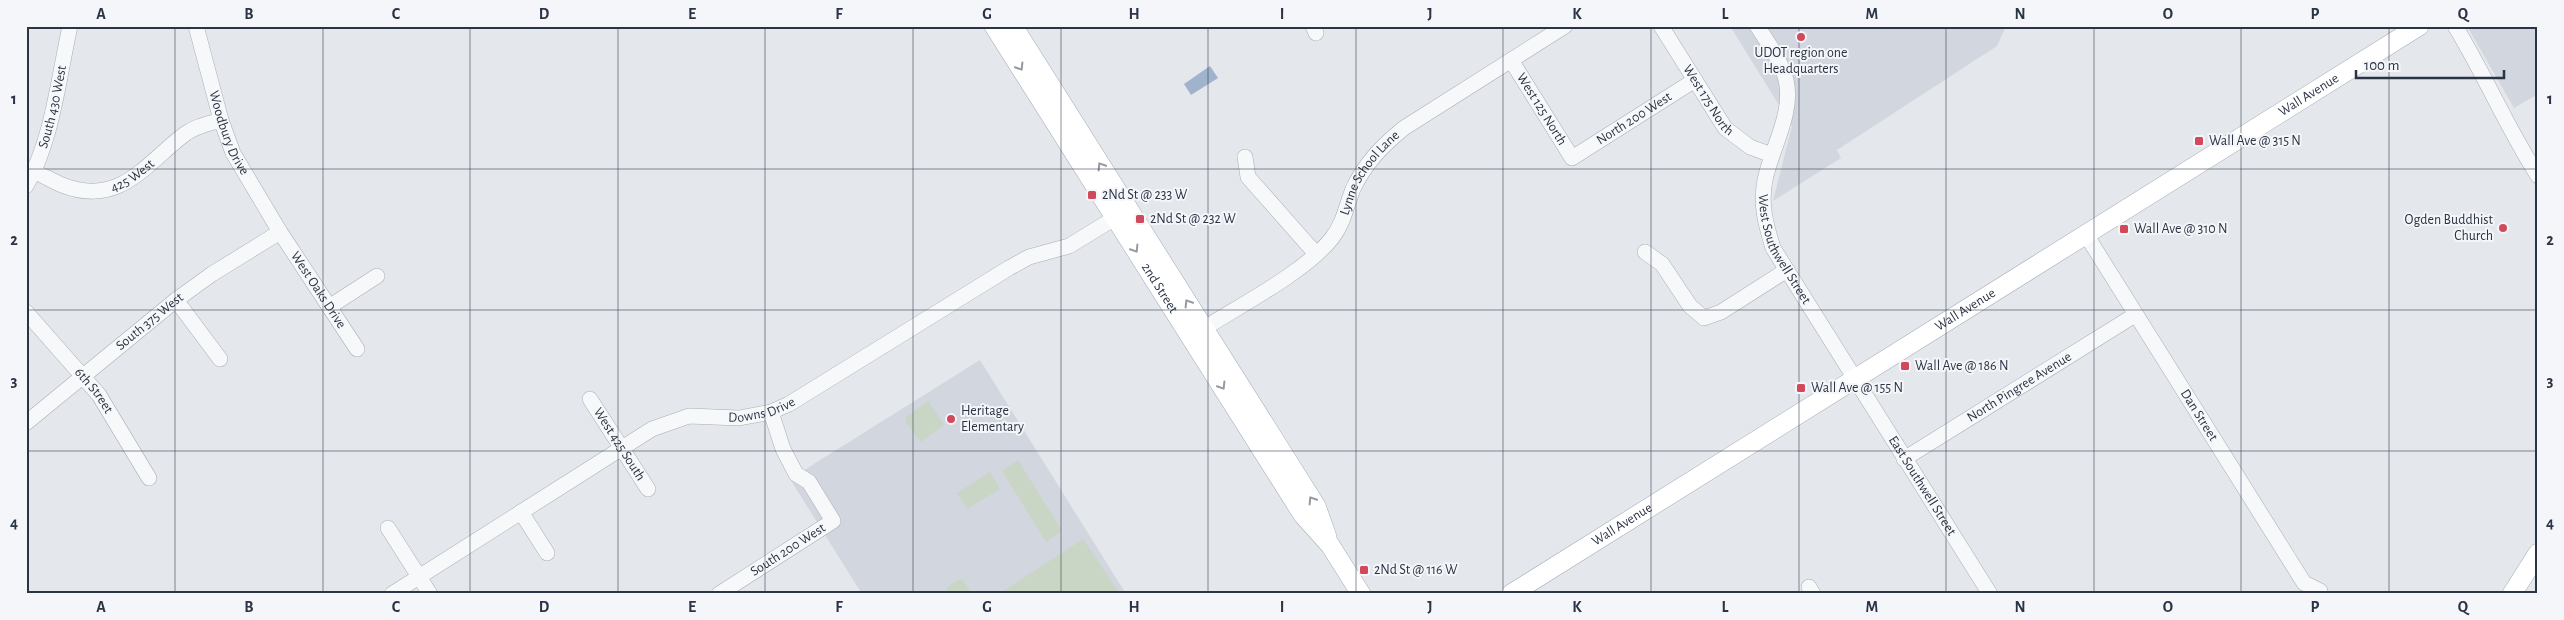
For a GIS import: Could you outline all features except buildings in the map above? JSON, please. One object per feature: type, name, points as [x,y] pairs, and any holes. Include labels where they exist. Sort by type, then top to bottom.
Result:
[{"type":"main road","name":"2nd Street","points":[[994,26],[1122,214],[1197,333],[1303,516],[1330,545],[1361,594]]},
{"type":"main road","name":"2nd Street","points":[[1013,26],[1122,214]]},
{"type":"main road","name":"Wall Avenue","points":[[1512,594],[2085,233],[2419,26]]},
{"type":"main road","points":[[2512,594],[2538,553]]},
{"type":"street","name":"South 430 West","points":[[26,186],[35,172],[49,123],[70,26]]},
{"type":"street","name":"Woodbury Drive","points":[[196,26],[221,120],[233,153],[280,232]]},
{"type":"street","name":"Lynne School Lane","points":[[1197,333],[1302,266],[1332,238],[1344,218],[1353,190],[1366,164],[1383,145],[1404,128],[1565,26]]},
{"type":"street","name":"West 175 North","points":[[1661,26],[1725,128],[1750,147],[1772,155]]},
{"type":"street","name":"West Southwell Street","points":[[1757,26],[1779,62],[1786,81],[1788,102],[1764,181],[1763,214],[1773,248],[1855,379]]},
{"type":"street","points":[[2455,26],[2483,72],[2514,136],[2538,176]]},
{"type":"street","name":"West 125 North","points":[[1511,60],[1572,158]]},
{"type":"street","name":"North 200 West","points":[[1572,158],[1696,80]]},
{"type":"street","name":"425 West","points":[[35,172],[64,186],[82,190],[100,191],[120,186],[134,179],[186,134],[198,127],[221,120]]},
{"type":"street","points":[[1245,157],[1248,176],[1316,254]]},
{"type":"street","name":"Downs Drive","points":[[392,594],[652,429],[689,416],[739,418],[770,412],[789,404],[1009,268],[1029,258],[1069,246],[1122,214]]},
{"type":"street","name":"South 375 West","points":[[26,423],[176,300],[212,274],[280,232]]},
{"type":"street","name":"West Oaks Drive","points":[[280,232],[356,349]]},
{"type":"street","name":"Dan Street","points":[[2085,233],[2304,583],[2320,591]]},
{"type":"street","points":[[1645,252],[1662,264],[1690,306],[1704,318],[1721,312],[1787,270]]},
{"type":"street","points":[[329,307],[378,276]]},
{"type":"street","points":[[176,300],[220,359]]},
{"type":"street","name":"6th Street","points":[[26,312],[99,395],[149,478]]},
{"type":"street","name":"North Pingree Avenue","points":[[1904,459],[2135,315]]},
{"type":"street","name":"East Southwell Street","points":[[1855,379],[1990,594]]},
{"type":"street","name":"West 425 South","points":[[590,399],[648,489]]},
{"type":"street","name":"South 200 West","points":[[719,594],[833,521],[809,482],[796,474],[783,449],[770,412]]},
{"type":"street","points":[[521,512],[547,553]]},
{"type":"street","points":[[388,528],[430,594]]},
{"type":"shaded area","name":"UDOT region one Headquarters","points":[[1730,26],[2006,26],[1997,46],[1837,150],[1841,158],[1773,201],[1792,126]]},
{"type":"shaded area","points":[[2467,26],[2538,26],[2538,94],[2514,108]]},
{"type":"shaded area","name":"Heritage Elementary","points":[[980,360],[1126,594],[862,594],[790,479]]},
{"type":"green space","points":[[928,401],[944,425],[920,442],[906,422],[906,417]]},
{"type":"green space","points":[[1018,460],[1062,531],[1046,542],[1002,471]]},
{"type":"green space","points":[[990,472],[1000,489],[967,509],[957,493]]},
{"type":"green space","points":[[1083,539],[1120,594],[999,594]]},
{"type":"green space","points":[[958,580],[963,580],[972,594],[950,594],[946,588]]},
{"type":"water","points":[[1210,66],[1218,78],[1191,95],[1184,84]]},
{"type":"place","name":"UDOT region one Headquarters","points":[[1801,37]]},
{"type":"place","name":"Wall Ave @ 315 N","points":[[2199,141]]},
{"type":"place","name":"2Nd St @ 233 W","points":[[1092,195]]},
{"type":"place","name":"2Nd St @ 232 W","points":[[1140,219]]},
{"type":"place","name":"Ogden Buddhist Church","points":[[2503,228]]},
{"type":"place","name":"Wall Ave @ 310 N","points":[[2124,229]]},
{"type":"place","name":"Wall Ave @ 186 N","points":[[1905,366]]},
{"type":"place","name":"Wall Ave @ 155 N","points":[[1801,388]]},
{"type":"place","name":"Heritage Elementary","points":[[951,419]]},
{"type":"place","name":"2Nd St @ 116 W","points":[[1364,570]]}]
